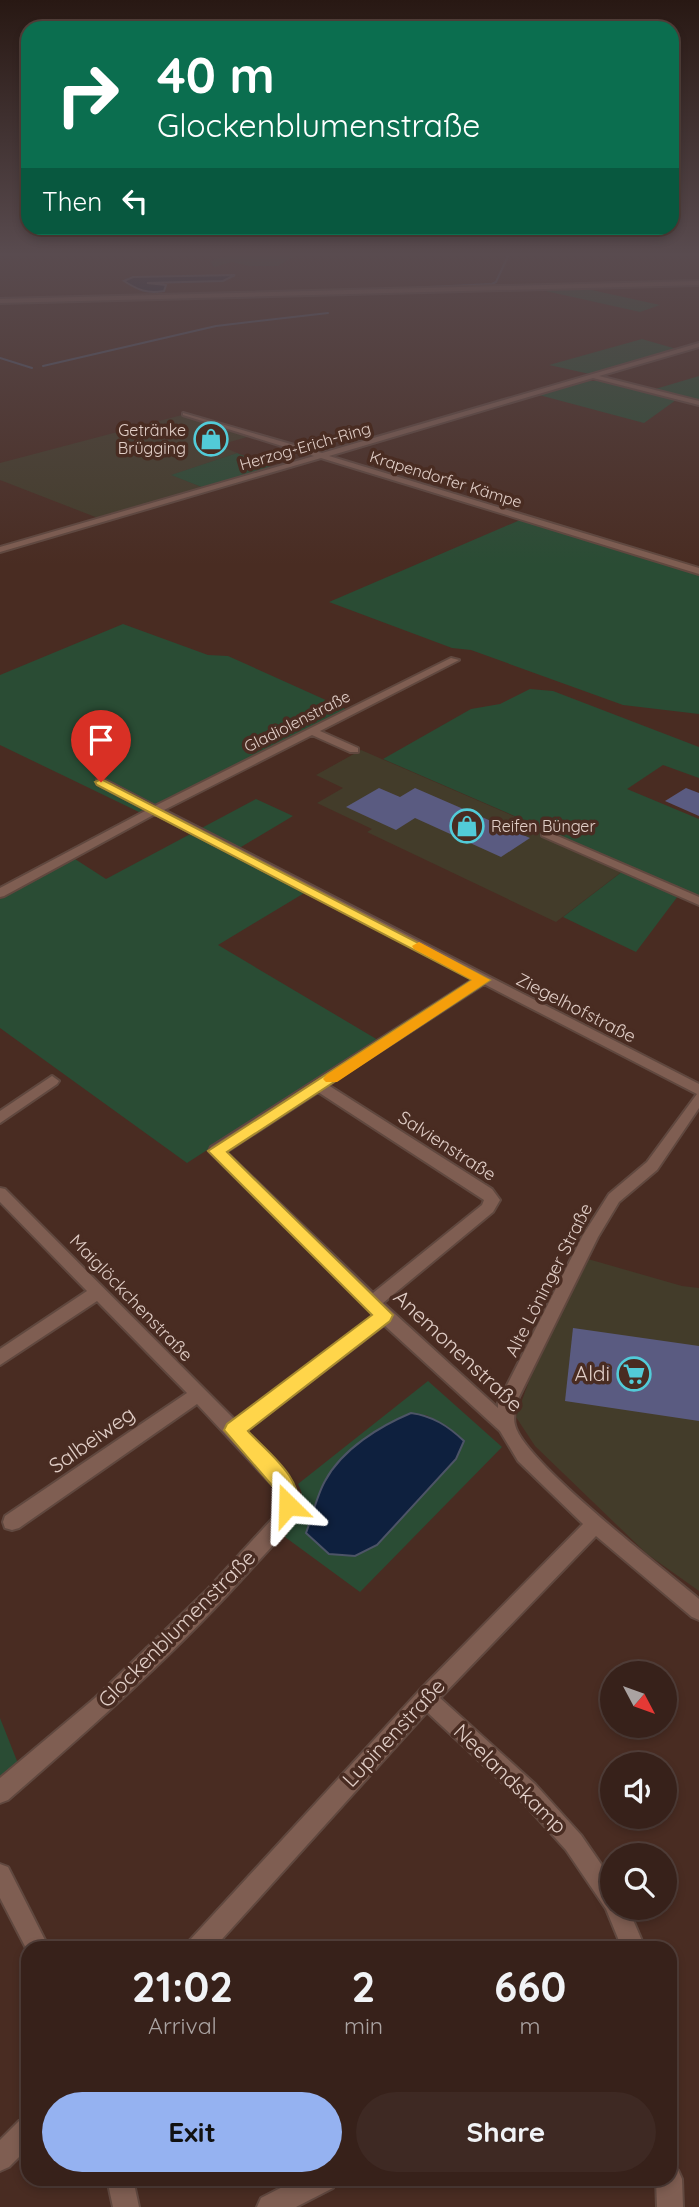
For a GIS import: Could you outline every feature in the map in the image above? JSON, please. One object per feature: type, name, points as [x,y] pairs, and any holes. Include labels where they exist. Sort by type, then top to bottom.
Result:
[{"type":"street","name":"Herzog-Erich-Ring","points":[[0,550],[653,359]]},
{"type":"street","points":[[594,377],[699,403]]},
{"type":"street","name":"Krapendorfer Kämpe","points":[[185,414],[699,571]]},
{"type":"street","name":"Gladiolenstraße","points":[[0,893],[155,810],[453,660]]},
{"type":"street","points":[[312,731],[354,750]]},
{"type":"street","name":"Ziegelhofstraße","points":[[101,782],[699,1090]]},
{"type":"street","points":[[546,834],[699,901]]},
{"type":"street","points":[[319,1086],[482,980]]},
{"type":"street","points":[[0,1118],[52,1081]]},
{"type":"street","name":"Anemonenstraße","points":[[319,1086],[216,1151],[378,1309],[506,1426],[524,1456],[596,1524],[699,1611]]},
{"type":"street","name":"Salvienstraße","points":[[319,1086],[488,1193],[492,1200],[488,1208],[378,1309]]},
{"type":"street","name":"Alte Löninger Straße","points":[[506,1426],[508,1403],[592,1234],[614,1198],[652,1166],[699,1098]]},
{"type":"street","name":"Maiglöckchenstraße","points":[[3,1199],[99,1291],[197,1395],[234,1430]]},
{"type":"street","points":[[0,1358],[99,1291]]},
{"type":"street","points":[[234,1430],[378,1309]]},
{"type":"street","name":"Salbeiweg","points":[[12,1522],[197,1395]]},
{"type":"street","name":"Glockenblumenstraße","points":[[0,1792],[102,1704],[213,1597],[280,1524],[288,1505],[286,1487],[234,1430]]},
{"type":"street","name":"Lupinenstraße","points":[[204,1941],[426,1698],[596,1524]]},
{"type":"street","name":"Neelandskamp","points":[[426,1698],[549,1811],[600,1879]]},
{"type":"street","points":[[0,1875],[34,1941]]},
{"type":"street","points":[[622,1920],[631,1941]]},
{"type":"street","points":[[0,2158],[21,2137]]},
{"type":"street","points":[[122,2186],[126,2207]]},
{"type":"street","points":[[270,2207],[310,2186]]},
{"type":"street","points":[[669,2186],[670,2207]]},
{"type":"shaded area","points":[[182,415],[251,436],[219,445],[237,453],[172,475],[204,488],[98,518],[0,480],[0,463]]},
{"type":"shaded area","name":"Reifen Bünger","points":[[361,750],[629,866],[556,922],[367,832],[372,829],[317,803],[343,788],[316,775]]},
{"type":"shaded area","points":[[588,1259],[682,1286],[699,1288],[699,1591],[647,1554],[535,1446],[516,1417],[529,1381]]},
{"type":"green space","points":[[570,359],[649,359],[594,375],[549,365]]},
{"type":"green space","points":[[699,376],[699,402],[652,390]]},
{"type":"green space","points":[[589,381],[676,400],[644,423],[539,395]]},
{"type":"green space","points":[[237,453],[274,468],[204,488],[171,475]]},
{"type":"green space","points":[[520,520],[699,574],[699,714],[623,705],[471,650],[452,648],[329,602]]},
{"type":"green space","points":[[123,624],[208,655],[228,656],[348,710],[141,813],[0,745],[0,675]]},
{"type":"green space","points":[[530,689],[553,691],[699,747],[699,778],[663,765],[627,789],[699,819],[699,896],[383,759],[471,709],[500,704]]},
{"type":"green space","points":[[256,799],[293,816],[231,853],[306,892],[218,945],[378,1040],[187,1163],[0,1028],[0,899],[75,859],[106,879]]},
{"type":"green space","points":[[623,871],[678,896],[636,952],[563,917]]},
{"type":"green space","points":[[428,1381],[502,1447],[360,1592],[285,1537],[302,1505],[298,1484]],"holes":[[[426,1415],[447,1426],[464,1441],[456,1459],[377,1545],[318,1505],[325,1481]]]},
{"type":"green space","points":[[0,1718],[19,1766],[0,1780]]},
{"type":"water","points":[[411,1413],[440,1422],[464,1441],[456,1459],[377,1545],[355,1556],[329,1554],[306,1533],[325,1481],[341,1459],[363,1440]]},
{"type":"building","name":"Reifen Bünger","points":[[379,788],[400,797],[415,788],[530,838],[501,857],[415,818],[396,830],[346,807]]},
{"type":"building","points":[[686,788],[699,793],[699,816],[665,801]]},
{"type":"building","name":"Aldi","points":[[573,1328],[699,1346],[699,1421],[565,1401]]},
{"type":"waterway","points":[[3,359],[32,368]]},
{"type":"waterway","points":[[43,366],[73,359]]},
{"type":"slow traffic","points":[[331,1079],[482,980],[419,946]]},
{"type":"place","name":"Getränke Brügging","points":[[211,439]]},
{"type":"place","name":"Reifen Bünger","points":[[467,826]]},
{"type":"place","name":"Aldi","points":[[634,1374]]},
{"type":"route","points":[[101,782],[482,980],[216,1151],[384,1315],[234,1430],[286,1487],[288,1505]]}]
